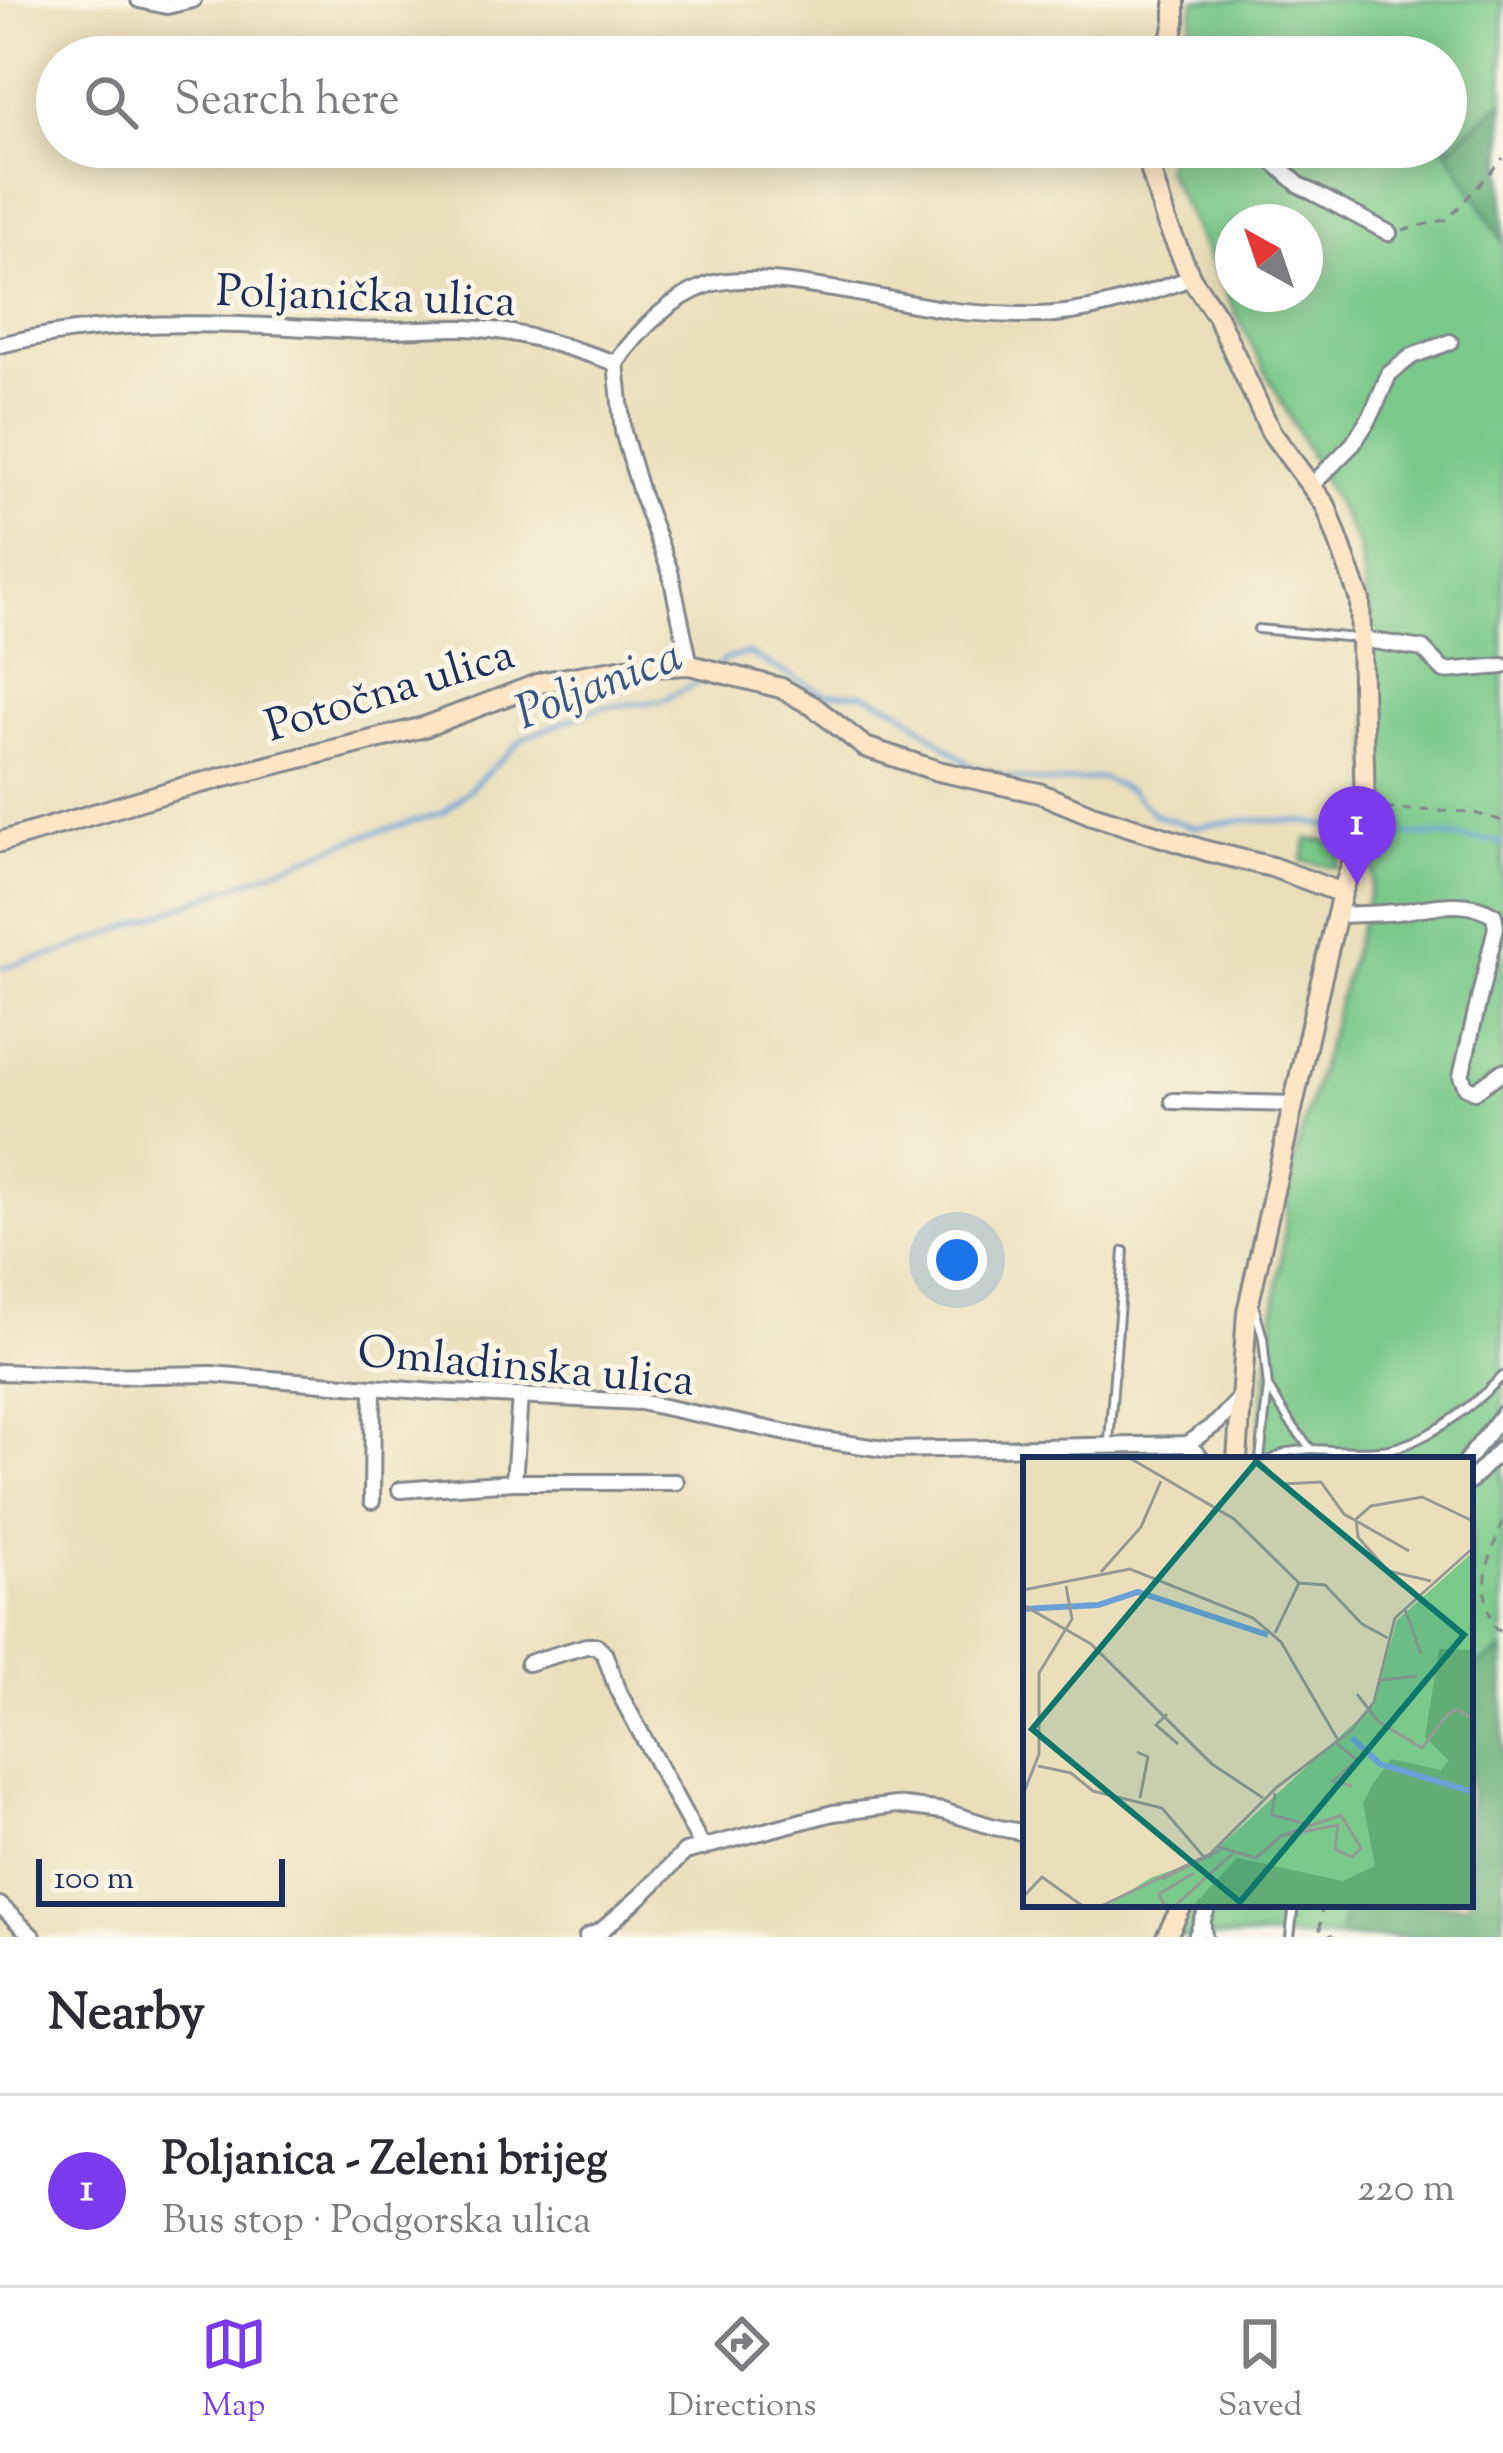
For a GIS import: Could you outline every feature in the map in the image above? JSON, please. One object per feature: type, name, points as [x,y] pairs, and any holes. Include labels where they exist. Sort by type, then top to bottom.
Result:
[{"type":"main road","points":[[1172,36],[1175,0]]},
{"type":"main road","points":[[1151,168],[1166,221],[1191,278],[1217,316],[1270,432],[1326,506],[1360,600],[1364,814],[1336,915],[1247,1312],[1237,1457]]},
{"type":"main road","name":"Potočna ulica","points":[[0,842],[185,788],[424,727],[543,682],[625,668],[696,666],[781,688],[813,706],[865,747],[938,771],[1039,793],[1092,815],[1272,867],[1342,893]]},
{"type":"main road","points":[[1166,1937],[1181,1907]]},
{"type":"street","points":[[139,0],[167,6],[193,0]]},
{"type":"street","points":[[1280,168],[1298,185],[1389,233]]},
{"type":"street","points":[[696,666],[623,432],[616,363],[639,331],[703,286],[734,279],[954,311],[1028,315],[1089,311],[1191,278]]},
{"type":"street","name":"Poljanička ulica","points":[[0,345],[109,326],[268,325],[351,331],[470,328],[536,337],[616,363]]},
{"type":"street","points":[[1312,485],[1353,444],[1389,374],[1412,356],[1450,342]]},
{"type":"street","points":[[1361,639],[1423,649],[1444,671],[1503,666]]},
{"type":"street","points":[[1336,915],[1449,904],[1482,908],[1494,915],[1496,927],[1461,1076],[1466,1087],[1475,1091],[1503,1071]]},
{"type":"street","points":[[1173,1101],[1293,1105]]},
{"type":"street","name":"Omladinska ulica","points":[[0,1372],[211,1374],[640,1402],[891,1450],[1187,1444]]},
{"type":"street","points":[[372,1501],[373,1387]]},
{"type":"street","points":[[514,1482],[520,1396]]},
{"type":"street","points":[[1199,1457],[1187,1444],[1217,1424],[1243,1396]]},
{"type":"street","points":[[1469,1457],[1503,1414]]},
{"type":"street","points":[[1473,1478],[1503,1447]]},
{"type":"street","points":[[400,1490],[514,1482],[676,1482]]},
{"type":"street","points":[[528,1663],[597,1646],[704,1847]]},
{"type":"street","points":[[587,1937],[644,1894],[685,1852],[833,1813],[896,1805],[943,1810],[1023,1832]]},
{"type":"street","points":[[0,1904],[33,1937]]},
{"type":"street","points":[[1196,1937],[1207,1909]]},
{"type":"lane","points":[[1258,629],[1361,639]]},
{"type":"lane","points":[[1109,1445],[1124,1251]]},
{"type":"lane","points":[[1251,1294],[1263,1338],[1268,1387],[1260,1457]]},
{"type":"lane","points":[[1278,1457],[1311,1449],[1390,1449],[1460,1414],[1503,1376]]},
{"type":"lane","points":[[1268,1387],[1311,1449]]},
{"type":"lane","points":[[1290,1937],[1294,1907]]},
{"type":"lane","points":[[1207,1909],[1208,1937]]},
{"type":"path","points":[[1389,233],[1448,219],[1503,158]]},
{"type":"path","points":[[1364,814],[1470,812],[1503,821]]},
{"type":"path","points":[[1503,1522],[1486,1562],[1486,1607],[1495,1630],[1503,1632]]},
{"type":"path","points":[[1322,1907],[1320,1929],[1334,1937]]},
{"type":"green space","points":[[1194,0],[1503,0],[1503,1937],[1172,1937],[1187,1907],[1473,1907],[1473,1457],[1256,1457],[1293,1163],[1373,879],[1369,618],[1359,547],[1235,312],[1323,312],[1323,204],[1215,204],[1215,271],[1165,168],[1467,168],[1467,36],[1190,36]]},
{"type":"green space","points":[[1503,102],[1503,242],[1458,168],[1467,168],[1467,132]]},
{"type":"green space","points":[[1308,839],[1343,843],[1338,868],[1302,861]]},
{"type":"green space","points":[[1503,1650],[1503,1937],[1339,1937],[1345,1907],[1473,1907],[1473,1668]]},
{"type":"waterway","name":"Poljanica","points":[[718,666],[747,653],[826,694],[862,693],[899,709],[971,766],[1007,777],[1055,783],[1102,778],[1130,791],[1155,815],[1195,827],[1244,820],[1300,821],[1354,830]]},
{"type":"waterway","name":"Poljanica","points":[[0,968],[66,951],[366,835],[445,812],[524,738],[602,707],[662,701],[706,678]]},
{"type":"waterway","name":"Poljanica","points":[[1366,831],[1503,843]]},
{"type":"place","name":"Poljanica - Zeleni brijeg","points":[[1357,885]]}]
